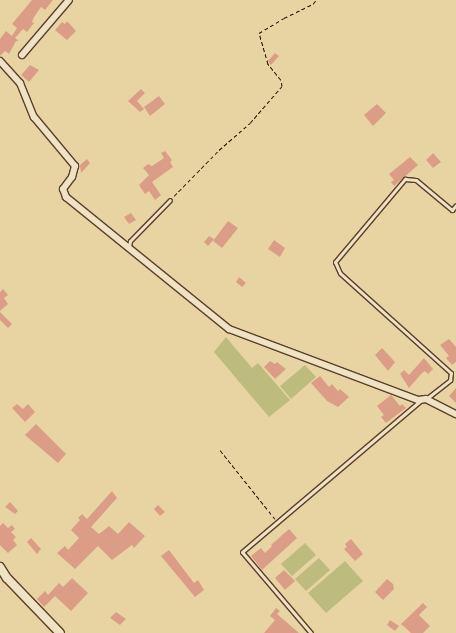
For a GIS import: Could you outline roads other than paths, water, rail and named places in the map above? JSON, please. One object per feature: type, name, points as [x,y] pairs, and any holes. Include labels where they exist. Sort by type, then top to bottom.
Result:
[{"type":"street","points":[[22,55],[70,0]]},
{"type":"street","points":[[0,61],[20,82],[34,117],[76,170],[64,190],[66,197],[79,210],[128,246],[230,329],[424,400],[456,414]]},
{"type":"street","points":[[0,566],[7,578],[60,633]]},
{"type":"lane","points":[[311,633],[242,552],[277,521],[450,380],[451,373],[340,273],[335,262],[405,179],[416,180],[452,210],[456,205]]},
{"type":"lane","points":[[128,246],[130,241],[170,200]]}]
